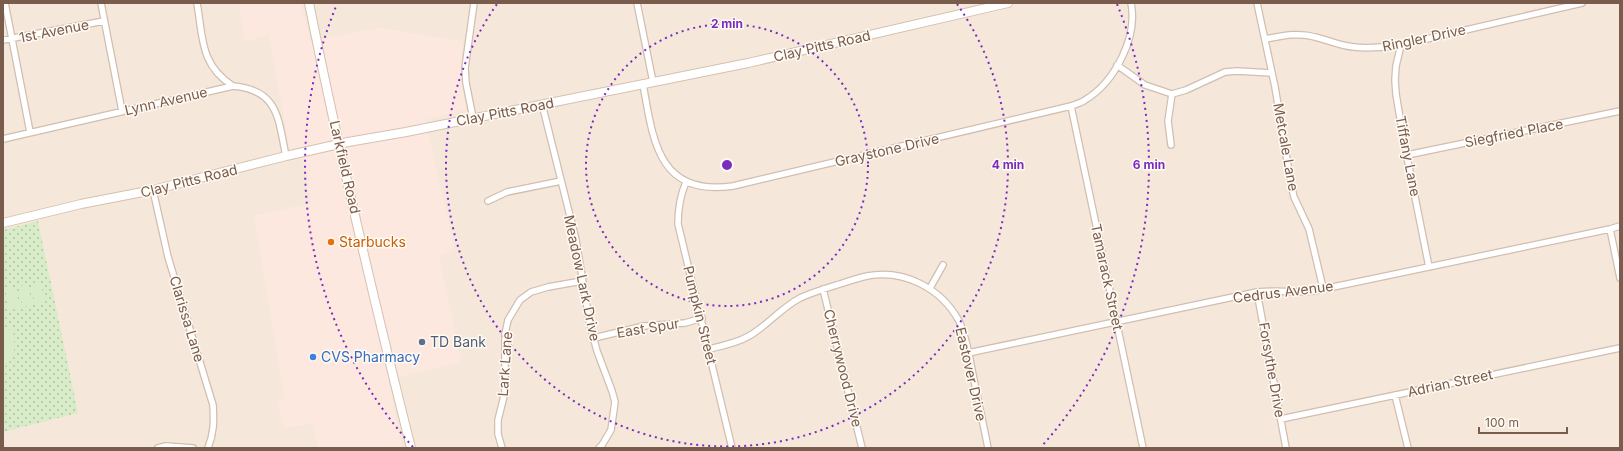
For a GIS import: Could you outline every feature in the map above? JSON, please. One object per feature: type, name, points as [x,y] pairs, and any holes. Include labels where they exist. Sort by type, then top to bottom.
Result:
[{"type":"street","points":[[5,3],[30,132]]},
{"type":"street","points":[[101,3],[122,111]]},
{"type":"street","points":[[197,3],[207,59],[214,71],[222,79],[233,86]]},
{"type":"street","name":"Larkfield Road","points":[[309,3],[340,144],[411,448]]},
{"type":"street","points":[[473,118],[466,83],[465,68],[474,3]]},
{"type":"street","points":[[637,3],[654,82]]},
{"type":"street","name":"Clay Pitts Road","points":[[3,223],[81,204],[153,190],[286,156],[340,144],[748,63],[995,4],[1008,3]]},
{"type":"street","name":"Graystone Drive","points":[[643,84],[652,132],[660,156],[671,170],[686,182],[709,189],[733,186],[1071,106],[1086,100],[1098,90],[1127,49],[1133,21],[1131,3]]},
{"type":"street","name":"Metcale Lane","points":[[1257,3],[1272,74],[1291,184],[1294,197],[1309,229],[1322,288]]},
{"type":"street","name":"Ringler Drive","points":[[1265,39],[1289,35],[1301,35],[1314,36],[1354,47],[1385,47],[1401,45],[1582,3]]},
{"type":"street","name":"1st Avenue","points":[[3,40],[104,21]]},
{"type":"street","name":"Tiffany Lane","points":[[1401,45],[1395,80],[1404,142],[1429,267]]},
{"type":"street","points":[[1117,65],[1145,85],[1172,94],[1186,90],[1225,72],[1237,71],[1272,74]]},
{"type":"street","name":"Lynn Avenue","points":[[3,139],[233,86],[245,87],[258,91],[272,106],[277,114],[286,156]]},
{"type":"street","points":[[1171,145],[1168,121],[1172,94]]},
{"type":"street","name":"Meadow Lark Drive","points":[[542,104],[576,240],[582,281],[594,338],[615,402],[610,430],[601,447]]},
{"type":"street","name":"Tamarack Street","points":[[1071,106],[1143,448]]},
{"type":"street","name":"Siegfried Place","points":[[1407,155],[1620,111]]},
{"type":"street","points":[[488,201],[507,192],[561,181]]},
{"type":"street","name":"Pumpkin Street","points":[[686,182],[680,195],[678,224],[702,318],[732,448]]},
{"type":"street","name":"Clarissa Lane","points":[[153,190],[168,257],[212,405],[214,422],[212,438],[208,448]]},
{"type":"street","name":"Cedrus Avenue","points":[[968,353],[1258,292],[1304,292],[1620,226]]},
{"type":"street","points":[[1610,229],[1620,278]]},
{"type":"street","points":[[930,288],[943,265]]},
{"type":"street","name":"Eastover Drive","points":[[709,349],[729,345],[748,336],[766,324],[782,308],[823,289],[867,276],[882,275],[908,279],[930,288],[951,308],[959,322],[968,353],[988,448]]},
{"type":"street","name":"Lark Lane","points":[[502,448],[498,434],[498,420],[505,392],[505,334],[508,320],[520,300],[531,292],[548,287],[582,281]]},
{"type":"street","name":"Cherrywood Drive","points":[[823,289],[862,448]]},
{"type":"street","name":"Forsythe Drive","points":[[1258,292],[1286,448]]},
{"type":"street","name":"East Spur","points":[[594,338],[644,326],[685,323],[702,318]]},
{"type":"street","name":"Adrian Street","points":[[1281,419],[1620,348]]},
{"type":"street","points":[[1396,395],[1408,448]]},
{"type":"street","points":[[158,448],[179,446],[193,448]]},
{"type":"shaded area","points":[[3,3],[1620,3],[1620,448],[3,448]]},
{"type":"shaded area","points":[[239,3],[301,3],[310,41],[380,28],[462,41],[461,78],[466,109],[425,120],[455,250],[439,256],[461,362],[388,379],[402,448],[318,448],[312,423],[284,428],[278,403],[285,399],[254,216],[311,203],[300,146],[290,150],[269,35],[245,41]]},
{"type":"green space","points":[[38,221],[78,413],[3,432],[3,230]]},
{"type":"green space","points":[[40,282],[45,302],[35,304],[31,284]]},
{"type":"green space","points":[[28,285],[32,305],[23,307],[18,286]]},
{"type":"green space","points":[[15,287],[20,308],[10,310],[5,290]]},
{"type":"green space","points":[[13,329],[13,355],[8,364],[3,368],[3,330]]},
{"type":"place","name":"Starbucks","points":[[331,242]]},
{"type":"place","name":"TD Bank","points":[[422,342]]},
{"type":"place","name":"CVS Pharmacy","points":[[313,357]]}]
